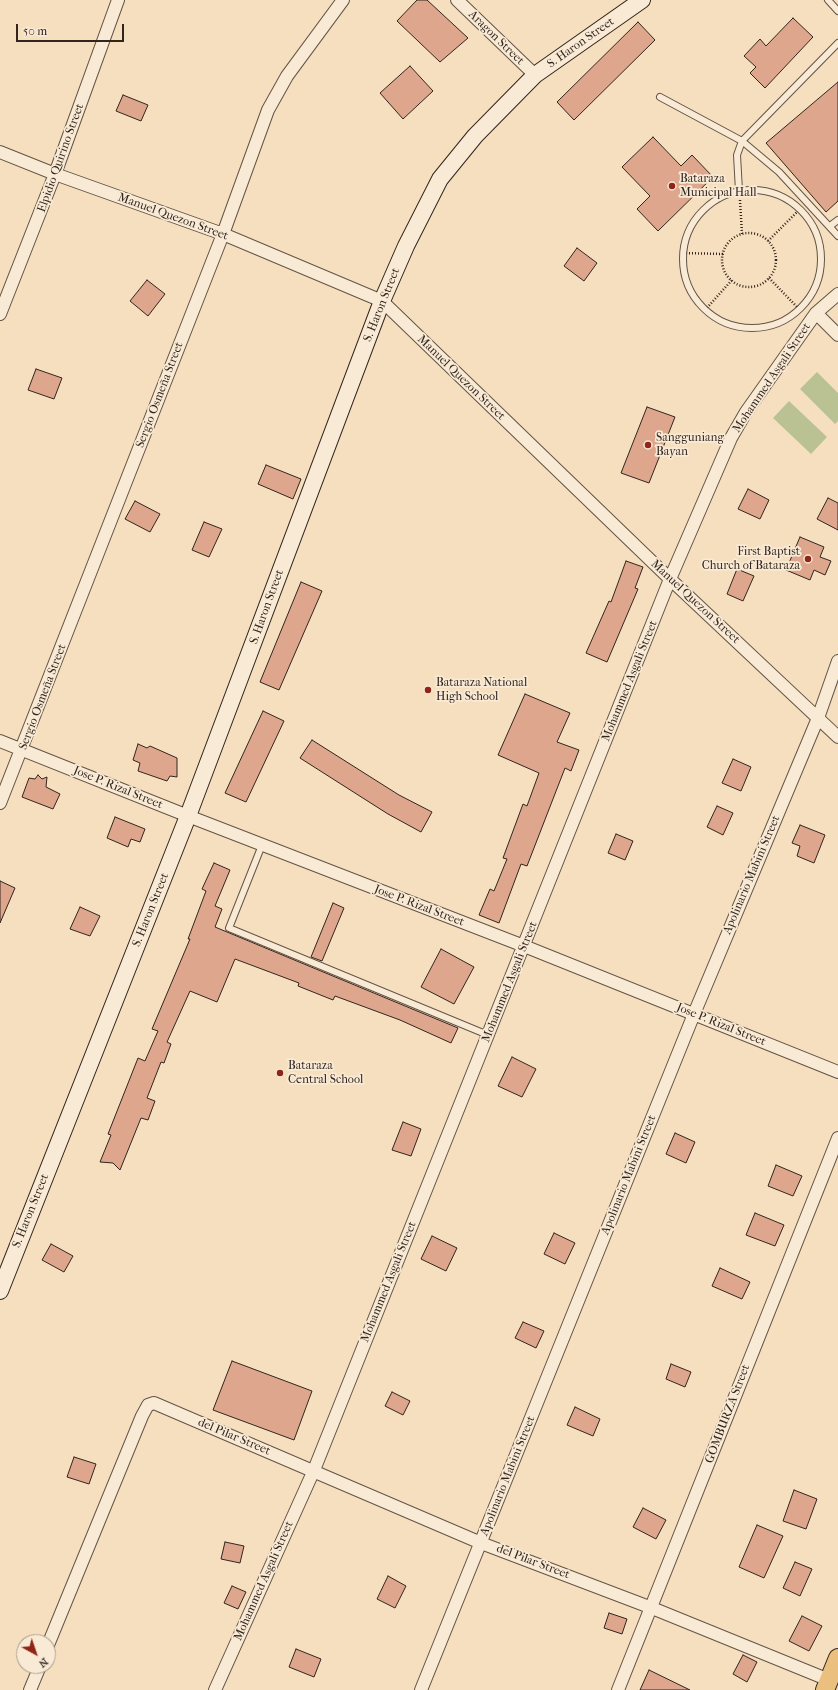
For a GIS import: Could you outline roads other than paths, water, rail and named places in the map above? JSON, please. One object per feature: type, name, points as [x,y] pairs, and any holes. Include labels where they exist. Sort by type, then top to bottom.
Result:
[{"type":"main road","points":[[827,1685],[838,1658]]},
{"type":"street","name":"Elpidio Quirino Street","points":[[0,314],[55,174],[118,0]]},
{"type":"street","name":"Sergio Osmeña Street","points":[[0,803],[223,234],[268,110],[287,76],[343,0]]},
{"type":"street","name":"Aragon Street","points":[[457,0],[535,75]]},
{"type":"street","name":"S. Haron Street","points":[[0,1291],[188,816],[382,301],[406,246],[440,179],[474,136],[535,75],[642,0]]},
{"type":"street","name":"Manuel Quezon Street","points":[[0,152],[55,174],[223,234],[382,301],[670,579],[838,737]]},
{"type":"street","name":"Mohammed Asgali Street","points":[[215,1690],[314,1470],[670,579],[731,438],[746,412],[816,313],[838,294]]},
{"type":"street","points":[[816,313],[838,335]]},
{"type":"street","name":"Apolinario Mabini Street","points":[[421,1690],[694,1014],[818,718],[838,661]]},
{"type":"street","name":"Jose P. Rizal Street","points":[[0,741],[262,845],[524,946],[838,1072]]},
{"type":"street","name":"GOMBURZA Street","points":[[618,1690],[652,1608],[838,1138]]},
{"type":"street","name":"del Pilar Street","points":[[53,1634],[142,1416],[150,1404],[157,1404],[314,1470],[481,1543],[652,1608],[827,1685]]},
{"type":"street","points":[[30,1690],[37,1674]]},
{"type":"lane","points":[[828,0],[838,11]]},
{"type":"lane","points":[[739,191],[737,156],[742,140],[838,43]]},
{"type":"lane","points":[[660,97],[742,140],[779,172],[838,236]]},
{"type":"lane","points":[[756,190],[782,196],[800,209],[811,222],[817,233],[820,246],[822,259],[816,285],[799,309],[782,321],[770,326],[751,328],[732,326],[721,321],[704,310],[693,296],[687,285],[684,273],[683,253],[687,235],[700,214],[720,198],[739,191],[756,190]]},
{"type":"lane","points":[[830,226],[838,220]]},
{"type":"lane","points":[[804,304],[816,313]]},
{"type":"lane","points":[[262,845],[229,928],[488,1034]]},
{"type":"place","name":"Bataraza Municipal Hall","points":[[672,186]]},
{"type":"place","name":"Sangguniang Bayan","points":[[648,445]]},
{"type":"place","name":"First Baptist Church of Bataraza","points":[[808,559]]},
{"type":"place","name":"Bataraza National High School","points":[[428,690]]},
{"type":"place","name":"Bataraza Central School","points":[[280,1073]]}]
